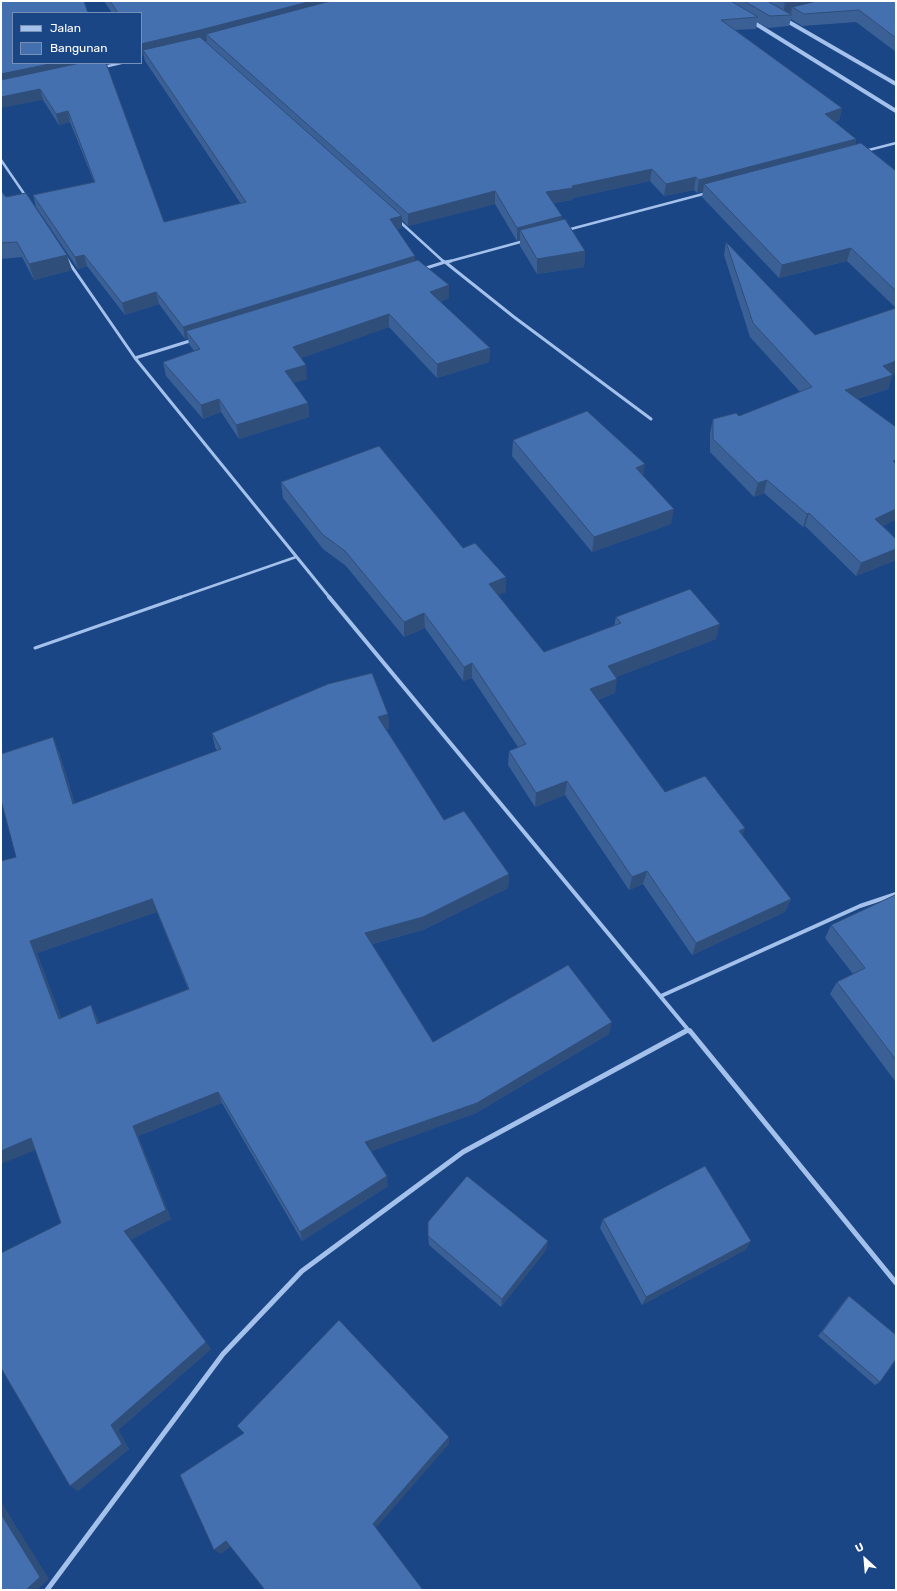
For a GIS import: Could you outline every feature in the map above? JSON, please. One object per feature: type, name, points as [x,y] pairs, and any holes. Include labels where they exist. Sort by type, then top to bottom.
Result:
[{"type":"street","points":[[741,15],[896,111]]},
{"type":"street","points":[[776,15],[896,84]]},
{"type":"street","points":[[782,18],[789,16]]},
{"type":"street","points":[[99,68],[117,64]]},
{"type":"street","points":[[858,153],[896,143]]},
{"type":"street","points":[[1,160],[28,200]]},
{"type":"street","points":[[560,232],[712,191]]},
{"type":"street","points":[[398,220],[445,262],[514,317],[651,419]]},
{"type":"street","points":[[422,269],[529,240]]},
{"type":"street","points":[[64,252],[135,358],[296,557],[661,996],[896,1283]]},
{"type":"street","points":[[135,358],[196,339]]},
{"type":"street","points":[[661,996],[860,906],[896,894]]},
{"type":"street","points":[[47,1590],[223,1354],[302,1271],[463,1152],[688,1030]]},
{"type":"lane","points":[[35,648],[296,557]]},
{"type":"building","points":[[1,1],[84,1],[88,12],[12,12],[12,64],[49,64],[1,74]]},
{"type":"building","points":[[110,1],[312,1],[142,44],[142,12],[117,12]]},
{"type":"building","points":[[330,1],[731,1],[758,17],[721,20],[842,108],[825,114],[856,139],[699,180],[696,177],[666,184],[652,169],[572,186],[573,188],[546,192],[562,216],[517,228],[495,191],[408,214],[206,34]]},
{"type":"building","points":[[744,1],[767,1],[792,15],[770,16]]},
{"type":"building","points":[[782,1],[795,1],[785,3]]},
{"type":"building","points":[[817,1],[896,1],[896,38],[859,10],[804,14],[792,7]]},
{"type":"building","points":[[200,37],[402,216],[390,219],[415,256],[183,327],[156,292],[122,303],[84,255],[75,257],[33,195],[95,182],[68,111],[56,114],[40,89],[1,97],[1,80],[75,64],[106,64],[164,222],[246,202],[143,50]]},
{"type":"building","points":[[861,143],[896,171],[896,291],[851,248],[782,265],[704,184]]},
{"type":"building","points":[[1,191],[6,197],[26,193],[67,255],[29,264],[17,242],[1,243]]},
{"type":"building","points":[[565,219],[585,251],[537,259],[520,230]]},
{"type":"building","points":[[726,242],[815,335],[896,308],[896,361],[883,366],[893,375],[845,390],[896,427],[896,460],[893,461],[896,464],[896,509],[875,519],[896,539],[896,549],[861,563],[809,513],[807,514],[767,480],[758,483],[713,439],[713,419],[736,413],[739,416],[812,387],[753,323]]},
{"type":"building","points":[[418,260],[449,285],[430,292],[490,348],[437,364],[389,314],[293,347],[306,365],[285,371],[308,403],[236,425],[219,399],[201,405],[163,362],[200,349],[186,331]]},
{"type":"building","points":[[587,411],[645,464],[636,468],[674,509],[594,537],[513,440]]},
{"type":"building","points":[[379,446],[463,548],[475,543],[506,577],[489,584],[544,652],[621,623],[616,617],[690,589],[720,624],[608,666],[617,679],[590,689],[665,792],[705,776],[745,828],[739,831],[791,899],[696,943],[647,871],[632,877],[567,781],[536,793],[509,751],[526,744],[472,663],[464,667],[424,613],[404,622],[345,551],[322,534],[281,482]]},
{"type":"building","points":[[372,673],[388,714],[378,717],[444,820],[464,811],[509,874],[423,917],[365,933],[433,1042],[568,965],[612,1022],[477,1103],[365,1142],[387,1176],[300,1232],[218,1092],[133,1126],[166,1210],[124,1231],[206,1342],[111,1425],[122,1444],[70,1486],[1,1368],[1,1253],[61,1223],[31,1138],[1,1151],[1,861],[16,857],[1,800],[1,754],[53,737],[73,804],[221,749],[212,733],[328,684]],"holes":[[[152,899],[189,989],[97,1024],[91,1005],[59,1019],[30,941]]]},
{"type":"building","points":[[895,895],[896,1060],[837,982],[865,968],[831,925]]},
{"type":"building","points":[[705,1166],[751,1241],[646,1297],[603,1219]]},
{"type":"building","points":[[467,1176],[548,1241],[502,1299],[428,1236],[428,1222]]},
{"type":"building","points":[[849,1296],[896,1335],[896,1359],[880,1382],[822,1332]]},
{"type":"building","points":[[339,1320],[449,1437],[373,1524],[423,1590],[265,1590],[226,1541],[214,1550],[180,1475],[244,1433],[237,1426]]},
{"type":"building","points":[[1,1514],[40,1577],[26,1590],[1,1590]]}]
